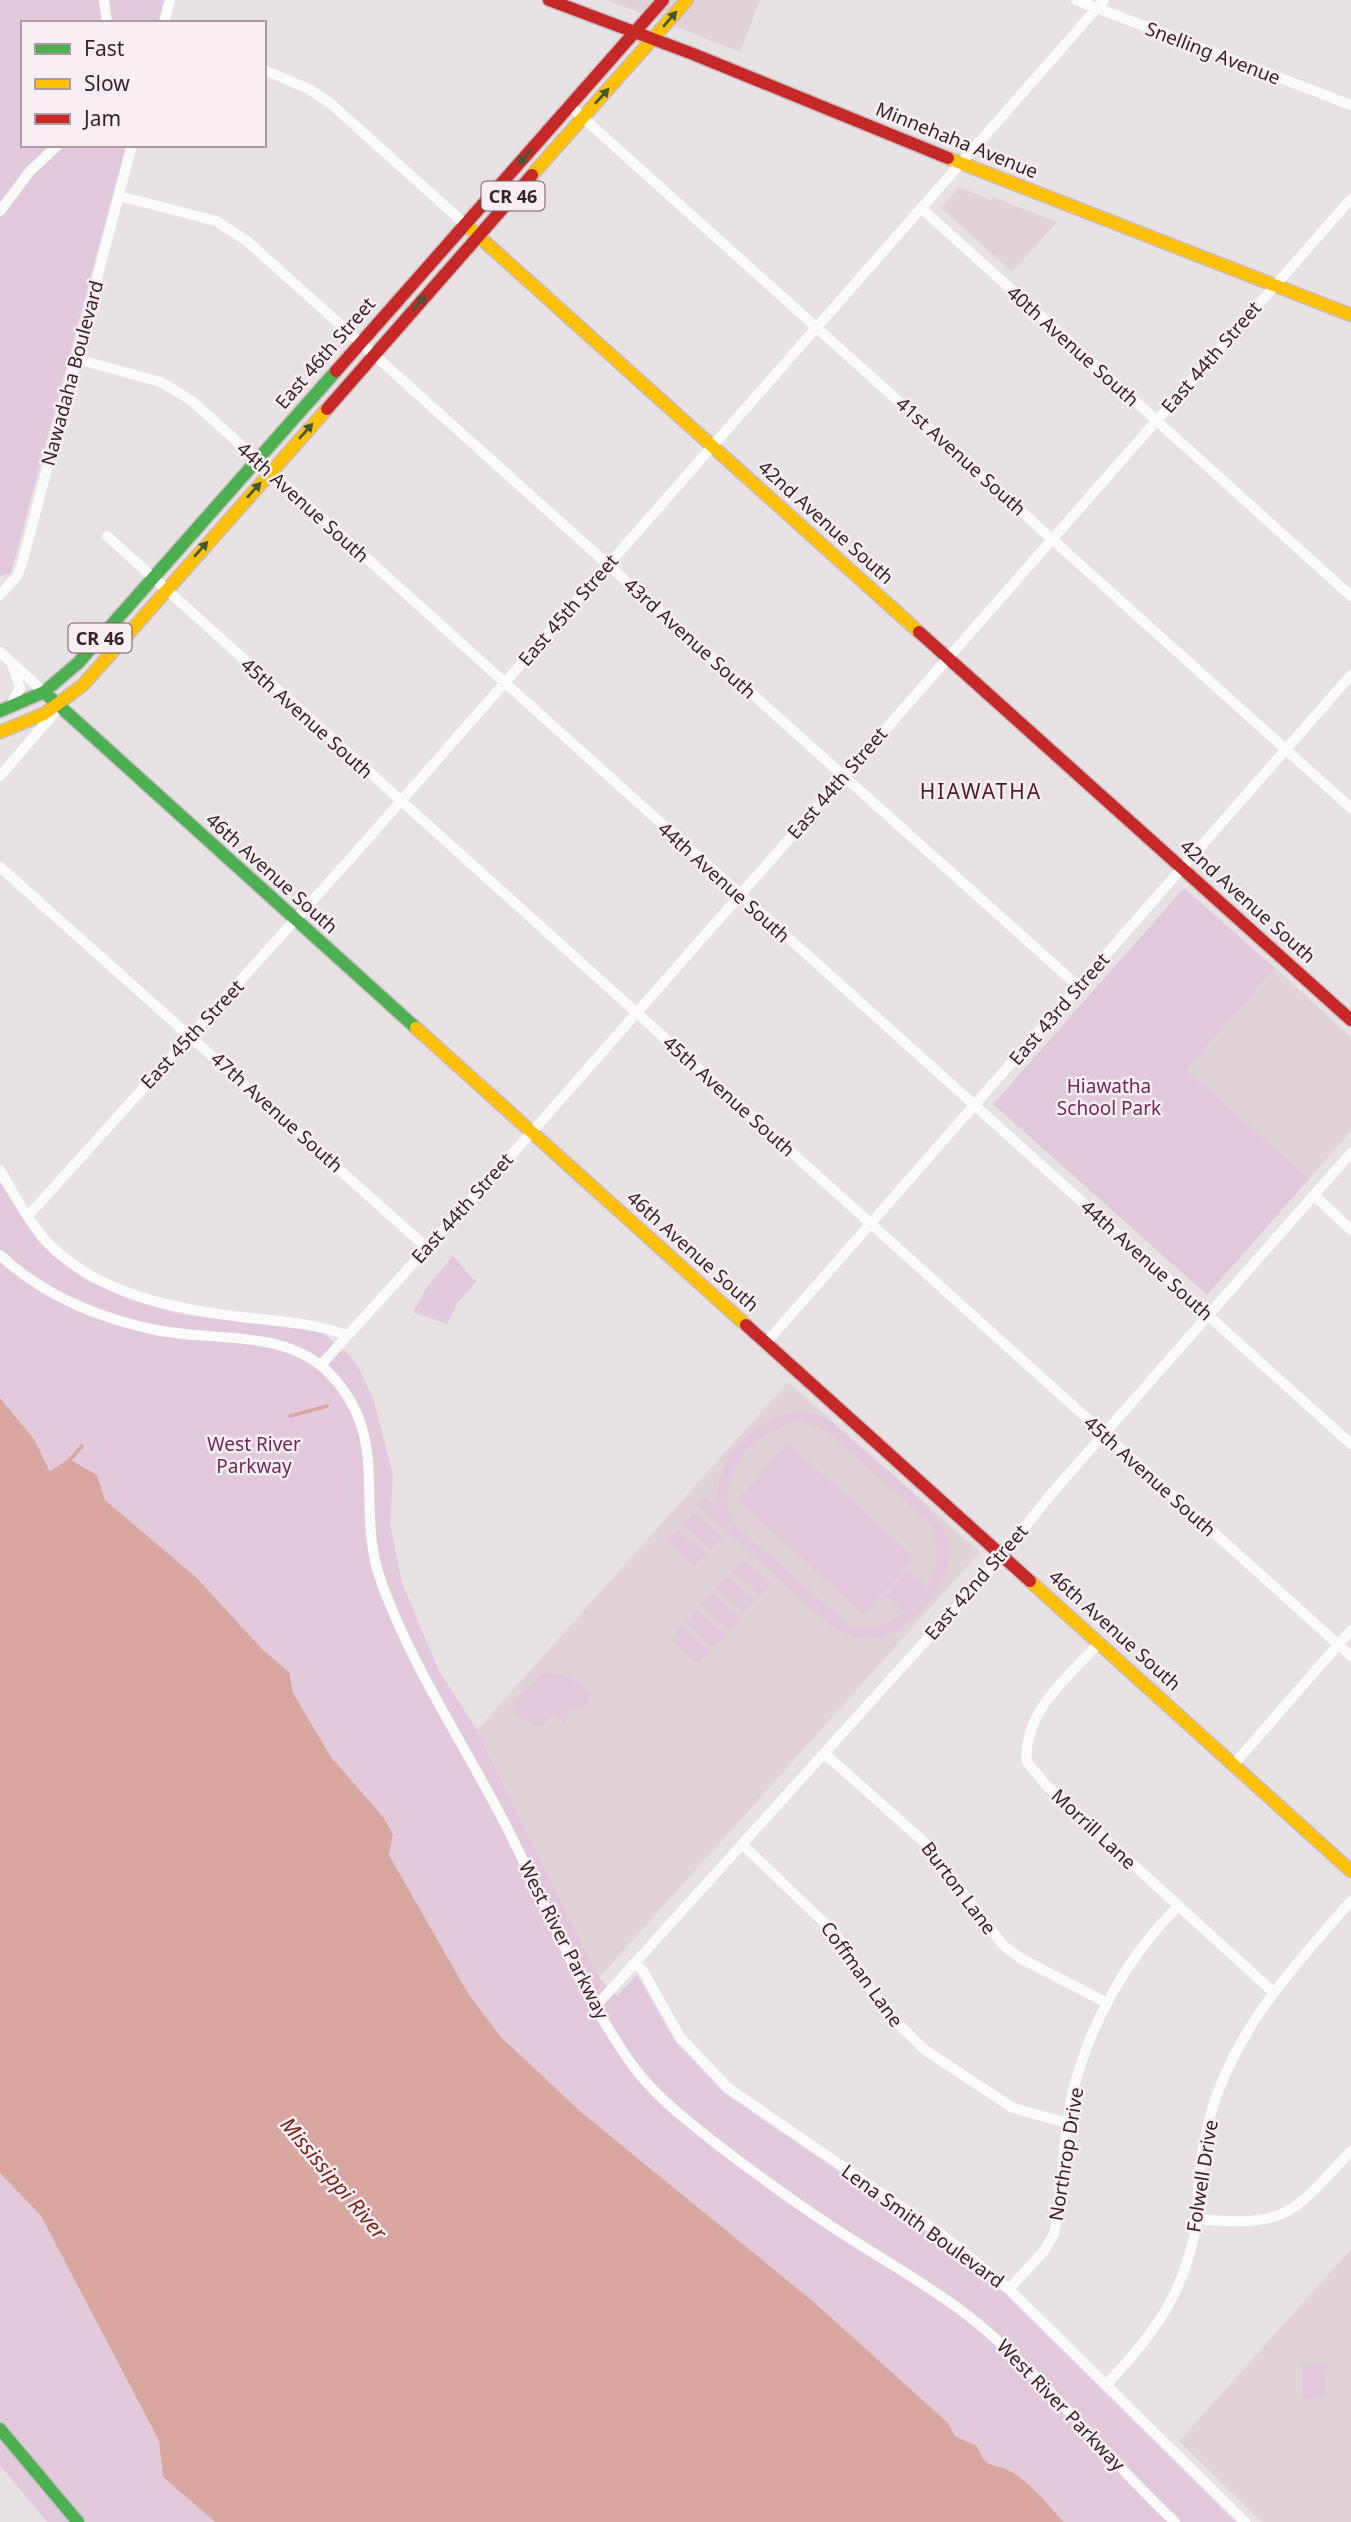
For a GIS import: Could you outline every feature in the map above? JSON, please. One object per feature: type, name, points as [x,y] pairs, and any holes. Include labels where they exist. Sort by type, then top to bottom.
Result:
[{"type":"street","points":[[104,0],[107,21]]},
{"type":"street","points":[[165,21],[170,0]]},
{"type":"street","name":"Minnehaha Avenue","points":[[549,0],[1351,315]]},
{"type":"street","name":"East 46th Street","points":[[4,710],[44,692],[67,674],[663,0]]},
{"type":"street","name":"East 46th Street","points":[[0,776],[687,0]]},
{"type":"street","name":"Snelling Avenue","points":[[1076,0],[1351,105]]},
{"type":"street","name":"East 45th Street","points":[[28,1216],[400,802],[1104,0]]},
{"type":"street","name":"42nd Avenue South","points":[[266,71],[309,89],[330,103],[1351,1020]]},
{"type":"street","name":"41st Avenue South","points":[[570,106],[1351,808]]},
{"type":"street","points":[[0,211],[30,171],[56,147]]},
{"type":"street","name":"Nawadaha Boulevard","points":[[0,595],[17,576],[22,564],[131,147]]},
{"type":"street","name":"43rd Avenue South","points":[[119,196],[216,221],[230,229],[361,342],[1079,987]]},
{"type":"street","name":"East 44th Street","points":[[321,1365],[532,1132],[1351,199]]},
{"type":"street","name":"40th Avenue South","points":[[921,208],[1351,596]]},
{"type":"street","name":"44th Avenue South","points":[[76,359],[161,382],[177,390],[1351,1444]]},
{"type":"street","name":"45th Avenue South","points":[[107,536],[1351,1656]]},
{"type":"street","name":"46th Avenue South","points":[[0,652],[1235,1763],[1351,1871]]},
{"type":"street","points":[[4,710],[20,688],[10,661]]},
{"type":"street","name":"East 43rd Street","points":[[766,1343],[1351,676]]},
{"type":"street","name":"East 46th Street","points":[[0,732],[20,726],[60,706]]},
{"type":"street","name":"47th Avenue South","points":[[0,867],[426,1247]]},
{"type":"street","name":"East 42nd Street","points":[[596,2006],[1003,1554],[1104,1434],[1351,1153]]},
{"type":"street","points":[[0,1170],[37,1230],[67,1260],[136,1295],[171,1306],[299,1324],[347,1335]]},
{"type":"street","points":[[1314,1195],[1351,1230]]},
{"type":"street","name":"West River Parkway","points":[[0,1255],[29,1279],[59,1298],[115,1320],[195,1336],[280,1344],[321,1365],[347,1394],[364,1430],[368,1447],[371,1544],[382,1585],[417,1667],[501,1816],[564,1949],[628,2059],[653,2090],[792,2200],[939,2294],[995,2337],[1175,2522]]},
{"type":"street","points":[[1235,1763],[1351,1630]]},
{"type":"street","name":"Morrill Lane","points":[[1099,1643],[1033,1717],[1027,1737],[1027,1762],[1045,1785],[1272,1991]]},
{"type":"street","name":"Burton Lane","points":[[824,1753],[924,1842],[1003,1945],[1020,1958],[1107,2003]]},
{"type":"street","name":"Coffman Lane","points":[[742,1844],[836,1934],[884,2010],[925,2050],[1013,2108],[1068,2123]]},
{"type":"street","name":"Folwell Drive","points":[[1106,2385],[1151,2337],[1181,2283],[1197,2219],[1198,2188],[1213,2107],[1240,2045],[1272,1991],[1351,1901]]},
{"type":"street","name":"Northrop Drive","points":[[1009,2289],[1044,2251],[1054,2234],[1073,2090],[1107,2003],[1153,1933],[1178,1906]]},
{"type":"street","name":"Lena Smith Boulevard","points":[[634,1963],[643,1971],[680,2037],[728,2088],[941,2234],[1009,2289],[1245,2522]]},
{"type":"street","points":[[1197,2219],[1244,2223],[1278,2217],[1308,2197],[1351,2151]]},
{"type":"street","points":[[0,2429],[78,2522]]},
{"type":"shaded area","points":[[607,0],[760,0],[740,52]]},
{"type":"shaded area","points":[[959,187],[1057,222],[1012,272],[941,208]]},
{"type":"shaded area","points":[[1275,968],[1351,1037],[1351,1131],[1309,1179],[1185,1070]]},
{"type":"shaded area","points":[[788,1382],[980,1552],[599,1978],[477,1730]]},
{"type":"shaded area","points":[[1351,2249],[1351,2522],[1262,2522],[1179,2441]]},
{"type":"green space","points":[[0,0],[164,0],[159,21],[21,21],[21,147],[125,147],[11,573],[0,576]]},
{"type":"green space","name":"Hiawatha School Park","points":[[1184,888],[1275,968],[1186,1070],[1309,1179],[1207,1295],[993,1104]]},
{"type":"green space","name":"West River Parkway","points":[[0,1183],[38,1241],[86,1280],[131,1300],[179,1314],[322,1332],[348,1354],[359,1368],[374,1401],[393,1475],[390,1524],[402,1583],[439,1671],[477,1730],[599,1978],[617,1996],[637,1975],[675,2041],[724,2093],[937,2239],[1005,2294],[1236,2522],[1064,2522],[1024,2480],[1010,2471],[990,2464],[983,2459],[977,2446],[955,2436],[948,2423],[815,2303],[581,2112],[501,2037],[469,1995],[389,1855],[393,1834],[331,1757],[293,1693],[289,1672],[262,1649],[197,1578],[105,1500],[97,1475],[51,1471],[34,1439],[0,1398]]},
{"type":"green space","points":[[453,1256],[476,1282],[457,1304],[447,1324],[413,1312],[427,1287]]},
{"type":"green space","points":[[800,1411],[817,1414],[834,1424],[914,1494],[941,1525],[947,1537],[949,1554],[939,1587],[917,1615],[887,1634],[865,1638],[830,1626],[697,1505],[704,1498],[717,1507],[722,1472],[739,1443],[766,1422]],"holes":[[[801,1422],[825,1430],[927,1521],[935,1537],[936,1562],[927,1587],[908,1571],[886,1596],[904,1612],[879,1626],[850,1626],[736,1526],[729,1509],[727,1492],[731,1475],[752,1445],[767,1433]]]},
{"type":"green space","points":[[788,1443],[915,1558],[864,1615],[737,1500]]},
{"type":"green space","points":[[694,1512],[722,1537],[711,1550],[683,1525]]},
{"type":"green space","points":[[678,1530],[706,1554],[695,1567],[667,1542]]},
{"type":"green space","points":[[743,1559],[771,1583],[760,1596],[732,1571]]},
{"type":"green space","points":[[727,1576],[755,1600],[744,1613],[716,1588]]},
{"type":"green space","points":[[712,1593],[740,1617],[729,1630],[701,1605]]},
{"type":"green space","points":[[697,1610],[725,1635],[713,1648],[685,1623]]},
{"type":"green space","points":[[681,1627],[709,1652],[698,1664],[670,1640]]},
{"type":"green space","points":[[543,1672],[567,1677],[592,1693],[585,1708],[568,1709],[566,1723],[553,1714],[544,1725],[534,1727],[514,1712],[512,1705]]},
{"type":"green space","points":[[0,2173],[41,2216],[159,2442],[163,2477],[215,2522],[47,2522],[0,2465]]},
{"type":"green space","points":[[1302,2364],[1325,2364],[1326,2398],[1302,2399]]},
{"type":"water","name":"Mississippi River","points":[[0,1398],[34,1439],[50,1471],[69,1459],[97,1475],[105,1500],[197,1578],[262,1649],[289,1672],[293,1693],[331,1757],[383,1817],[393,1834],[389,1855],[469,1995],[501,2037],[581,2112],[815,2303],[948,2423],[955,2436],[977,2446],[983,2459],[990,2464],[1010,2471],[1024,2480],[1064,2522],[215,2522],[163,2477],[159,2441],[41,2216],[0,2173]]},
{"type":"waterway","points":[[290,1416],[327,1406]]},
{"type":"waterway","points":[[67,1463],[82,1446]]},
{"type":"traffic: fast","points":[[0,711],[44,692],[78,663],[336,371]]},
{"type":"traffic: fast","points":[[44,692],[416,1028]]},
{"type":"traffic: fast","points":[[0,2429],[78,2522]]},
{"type":"traffic: slow","points":[[532,175],[687,0]]},
{"type":"traffic: slow","points":[[948,158],[1351,315]]},
{"type":"traffic: slow","points":[[465,224],[919,632]]},
{"type":"traffic: slow","points":[[0,732],[44,714],[83,685],[327,409]]},
{"type":"traffic: slow","points":[[416,1028],[746,1325]]},
{"type":"traffic: slow","points":[[1030,1581],[1351,1871]]},
{"type":"traffic: jam","points":[[549,0],[693,54],[948,158]]},
{"type":"traffic: jam","points":[[336,371],[663,0]]},
{"type":"traffic: jam","points":[[327,409],[532,175]]},
{"type":"traffic: jam","points":[[919,632],[1351,1020]]},
{"type":"traffic: jam","points":[[746,1325],[1030,1581]]},
{"type":"district","name":"HIAWATHA","points":[[981,791]]}]
